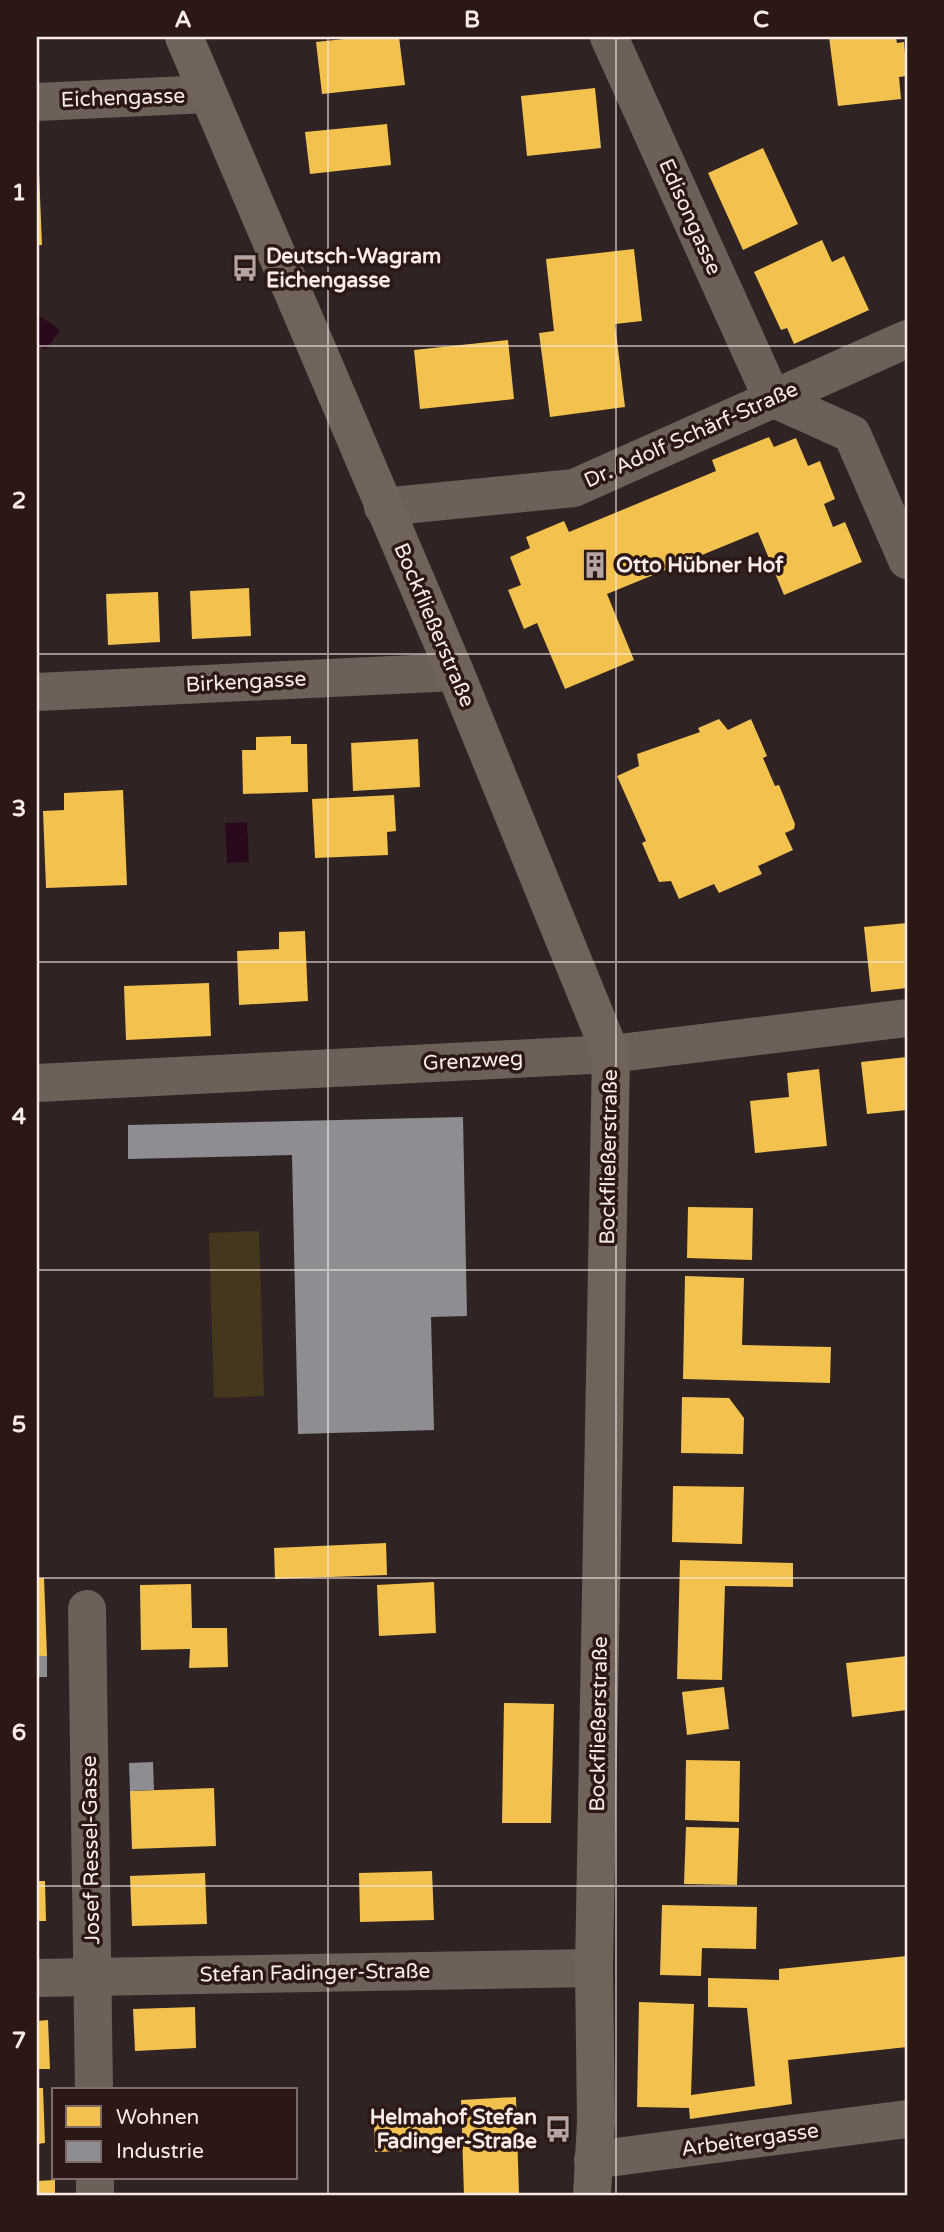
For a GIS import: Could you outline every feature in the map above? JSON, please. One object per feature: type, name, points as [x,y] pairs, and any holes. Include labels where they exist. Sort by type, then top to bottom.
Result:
[{"type":"main road","name":"Bockfließerstraße","points":[[184,37],[454,672],[611,1054],[594,1968],[596,2122],[593,2178]]},
{"type":"street","name":"Edisongasse","points":[[609,37],[772,398]]},
{"type":"street","name":"Eichengasse","points":[[37,102],[208,94]]},
{"type":"street","name":"Dr. Adolf Schärf-Straße","points":[[383,507],[574,488],[907,339]]},
{"type":"street","points":[[772,398],[852,434],[907,560]]},
{"type":"street","name":"Birkengasse","points":[[37,692],[454,672]]},
{"type":"street","name":"Grenzweg","points":[[37,1083],[611,1054],[907,1018]]},
{"type":"street","name":"Josef Ressel-Gasse","points":[[87,1609],[94,2088]]},
{"type":"street","name":"Stefan Fadinger-Straße","points":[[37,1978],[594,1968]]},
{"type":"street","name":"Arbeitergasse","points":[[593,2178],[907,2119]]},
{"type":"shaded area","points":[[37,314],[60,330],[46,350],[37,344]]},
{"type":"shaded area","points":[[247,822],[249,862],[227,863],[225,823]]},
{"type":"shaded area","points":[[259,1231],[264,1396],[214,1398],[209,1233]]},
{"type":"building: Wohnen","points":[[363,37],[399,37],[405,85],[322,94],[316,42]]},
{"type":"building: Wohnen","points":[[829,37],[896,37],[897,43],[904,42],[907,76],[899,77],[901,99],[838,106]]},
{"type":"building: Wohnen","points":[[595,88],[601,148],[527,156],[521,96]]},
{"type":"building: Wohnen","points":[[387,124],[391,165],[310,174],[305,132]]},
{"type":"building: Wohnen","points":[[763,148],[798,224],[743,250],[708,173]]},
{"type":"building: Wohnen","points":[[39,172],[42,245],[37,245]]},
{"type":"building: Wohnen","points":[[822,240],[832,262],[844,256],[869,310],[794,344],[787,328],[781,330],[754,272]]},
{"type":"building: Wohnen","points":[[634,249],[642,321],[615,324],[625,407],[550,417],[539,333],[554,331],[546,259]]},
{"type":"building: Wohnen","points":[[508,340],[514,399],[420,409],[414,350]]},
{"type":"building: Wohnen","name":"Otto Hübner Hof","points":[[769,437],[774,447],[796,438],[808,466],[820,461],[835,499],[824,504],[833,527],[845,522],[862,562],[784,595],[758,532],[607,594],[634,660],[565,689],[537,623],[524,629],[508,590],[521,585],[510,557],[530,548],[526,537],[564,521],[569,532],[716,471],[712,460]]},
{"type":"building: Wohnen","points":[[249,588],[251,636],[192,639],[190,591]]},
{"type":"building: Wohnen","points":[[158,592],[160,642],[108,645],[106,594]]},
{"type":"building: Wohnen","points":[[719,719],[728,730],[751,719],[767,756],[763,758],[775,786],[779,785],[795,824],[794,829],[785,833],[793,850],[758,866],[762,874],[719,893],[714,884],[679,899],[671,881],[659,882],[642,843],[646,841],[617,776],[639,766],[637,754],[700,732],[698,728]]},
{"type":"building: Wohnen","points":[[291,736],[291,744],[307,744],[308,792],[243,794],[242,750],[256,750],[256,737]]},
{"type":"building: Wohnen","points":[[418,739],[420,787],[353,791],[351,743]]},
{"type":"building: Wohnen","points":[[123,790],[127,885],[46,888],[43,811],[64,810],[64,793]]},
{"type":"building: Wohnen","points":[[394,795],[396,831],[387,832],[388,855],[315,858],[312,799]]},
{"type":"building: Wohnen","points":[[907,923],[907,988],[871,992],[864,927]]},
{"type":"building: Wohnen","points":[[305,931],[308,1001],[239,1005],[237,951],[279,949],[279,932]]},
{"type":"building: Wohnen","points":[[209,983],[211,1036],[126,1040],[124,986]]},
{"type":"building: Wohnen","points":[[907,1057],[907,1110],[867,1114],[861,1062]]},
{"type":"building: Wohnen","points":[[819,1069],[827,1146],[755,1153],[750,1101],[789,1097],[787,1073]]},
{"type":"building: Wohnen","points":[[688,1207],[753,1208],[752,1260],[687,1258]]},
{"type":"building: Wohnen","points":[[685,1276],[744,1278],[742,1345],[831,1347],[830,1383],[683,1379]]},
{"type":"building: Wohnen","points":[[682,1397],[729,1398],[744,1418],[743,1454],[681,1453]]},
{"type":"building: Wohnen","points":[[673,1486],[744,1487],[742,1544],[672,1542]]},
{"type":"building: Wohnen","points":[[386,1543],[387,1575],[275,1579],[274,1548]]},
{"type":"building: Wohnen","points":[[680,1560],[793,1563],[793,1587],[725,1586],[722,1680],[677,1679]]},
{"type":"building: Wohnen","points":[[37,1578],[44,1578],[47,1656],[37,1656]]},
{"type":"building: Wohnen","points":[[434,1582],[436,1633],[379,1636],[377,1585]]},
{"type":"building: Wohnen","points":[[191,1584],[192,1628],[227,1628],[228,1667],[189,1668],[190,1649],[141,1650],[140,1585]]},
{"type":"building: Wohnen","points":[[907,1656],[907,1710],[852,1717],[846,1663]]},
{"type":"building: Wohnen","points":[[724,1687],[729,1729],[687,1735],[682,1692]]},
{"type":"building: Wohnen","points":[[504,1703],[554,1704],[551,1823],[502,1823]]},
{"type":"building: Wohnen","points":[[686,1760],[740,1761],[739,1822],[685,1820]]},
{"type":"building: Wohnen","points":[[214,1788],[216,1846],[132,1849],[130,1791]]},
{"type":"building: Wohnen","points":[[686,1827],[739,1828],[737,1885],[684,1884]]},
{"type":"building: Wohnen","points":[[432,1871],[434,1920],[360,1922],[359,1873]]},
{"type":"building: Wohnen","points":[[205,1873],[207,1924],[132,1926],[130,1876]]},
{"type":"building: Wohnen","points":[[37,1881],[45,1881],[46,1921],[37,1921]]},
{"type":"building: Wohnen","points":[[662,1905],[757,1907],[756,1949],[702,1948],[701,1976],[660,1975]]},
{"type":"building: Wohnen","points":[[907,1956],[907,2047],[788,2060],[792,2104],[690,2119],[689,2108],[637,2107],[639,2002],[694,2004],[691,2095],[755,2086],[747,2008],[708,2007],[708,1978],[779,1980],[779,1969]]},
{"type":"building: Wohnen","points":[[195,2007],[196,2048],[135,2051],[133,2009]]},
{"type":"building: Wohnen","points":[[48,2020],[50,2069],[37,2069],[37,2021]]},
{"type":"building: Wohnen","points":[[37,2088],[43,2088],[45,2143],[37,2144]]},
{"type":"building: Wohnen","points":[[516,2097],[519,2195],[464,2195],[461,2100]]},
{"type":"building: Wohnen","points":[[442,2119],[442,2150],[375,2152],[374,2121]]},
{"type":"building: Wohnen","points":[[55,2180],[55,2195],[37,2195],[37,2181]]},
{"type":"building: Industrie","points":[[463,1117],[467,1316],[431,1317],[434,1430],[298,1434],[292,1155],[128,1159],[128,1125]]},
{"type":"building: Industrie","points":[[37,1656],[47,1656],[47,1677],[37,1677]]},
{"type":"building: Industrie","points":[[153,1762],[154,1790],[130,1791],[129,1763]]},
{"type":"place","name":"Deutsch-Wagram Eichengasse","points":[[245,268]]},
{"type":"place","name":"Otto Hübner Hof","points":[[595,565]]},
{"type":"place","name":"Helmahof Stefan Fadinger-Straße","points":[[558,2129]]}]
